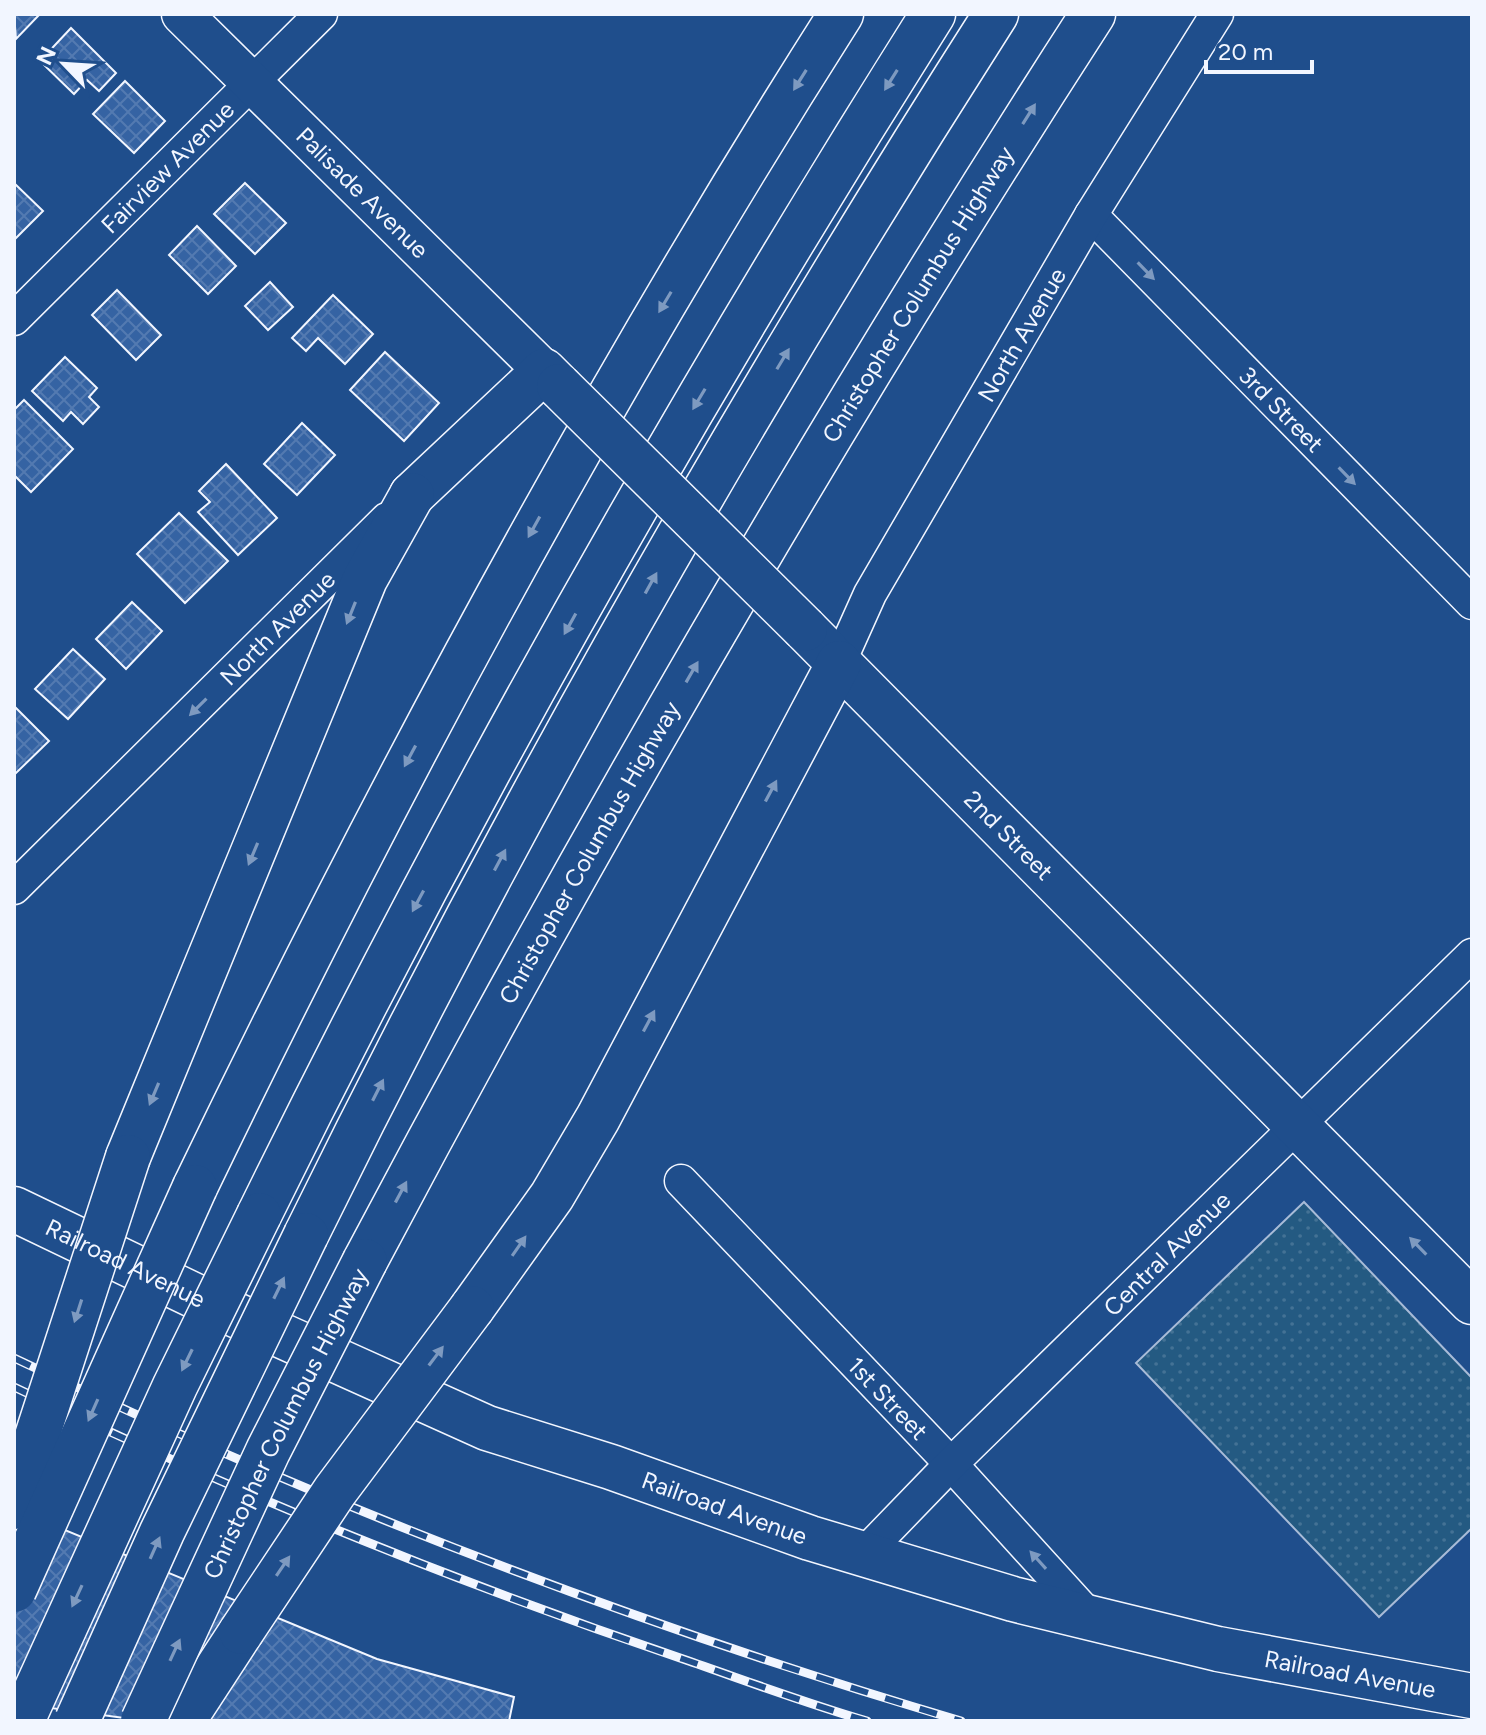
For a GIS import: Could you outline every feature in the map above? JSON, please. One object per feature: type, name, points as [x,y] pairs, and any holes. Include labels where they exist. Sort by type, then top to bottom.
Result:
[{"type":"main road","points":[[14,1590],[195,1187],[325,921],[503,582],[630,361],[841,14]]},
{"type":"main road","points":[[22,1721],[175,1386],[414,908],[594,581],[790,245],[933,14]]},
{"type":"main road","points":[[77,1721],[168,1519],[306,1235],[437,976],[664,560],[996,14]]},
{"type":"main road","name":"Christopher Columbus Highway","points":[[143,1721],[268,1451],[365,1261],[532,951],[702,653],[854,398],[1093,14]]},
{"type":"main road","name":"North Avenue","points":[[412,495],[552,379]]},
{"type":"main road","name":"2nd Street","points":[[552,379],[1300,1125],[1472,1302]]},
{"type":"main road","points":[[14,1507],[128,1157],[365,579],[412,495]]},
{"type":"main road","points":[[183,1721],[308,1530],[544,1208],[598,1118],[839,663]]},
{"type":"main road","name":"Railroad Avenue","points":[[14,1209],[218,1307],[487,1428],[863,1555],[1091,1618],[1218,1649],[1472,1696]]},
{"type":"street","name":"Palisade Avenue","points":[[182,14],[249,84],[552,379]]},
{"type":"street","name":"Fairview Avenue","points":[[14,319],[321,14]]},
{"type":"street","name":"North Avenue","points":[[839,663],[870,594],[1091,215],[1217,14]]},
{"type":"street","name":"3rd Street","points":[[1091,215],[1472,603]]},
{"type":"street","name":"North Avenue","points":[[14,888],[412,495]]},
{"type":"street","name":"Central Avenue","points":[[863,1555],[951,1464],[1472,955]]},
{"type":"street","name":"1st Street","points":[[681,1181],[951,1464],[1091,1618]]},
{"type":"shaded area","points":[[1304,1202],[1472,1378],[1472,1528],[1379,1617],[1136,1363]]},
{"type":"building","points":[[14,14],[40,14],[16,39]]},
{"type":"building","points":[[71,28],[116,73],[99,91],[87,80],[74,94],[40,61]]},
{"type":"building","points":[[125,81],[165,121],[134,153],[93,114]]},
{"type":"building","points":[[14,183],[43,211],[14,240]]},
{"type":"building","points":[[245,183],[286,223],[255,254],[214,214]]},
{"type":"building","points":[[197,226],[236,266],[208,294],[169,255]]},
{"type":"building","points":[[270,282],[293,307],[268,330],[245,306]]},
{"type":"building","points":[[117,290],[161,335],[136,360],[92,315]]},
{"type":"building","points":[[333,295],[373,334],[345,364],[318,338],[306,351],[292,338]]},
{"type":"building","points":[[385,352],[439,403],[404,441],[350,390]]},
{"type":"building","points":[[65,357],[97,388],[89,397],[99,407],[83,424],[71,412],[63,421],[32,391]]},
{"type":"building","points":[[24,400],[73,449],[31,492],[14,475],[14,410]]},
{"type":"building","points":[[302,423],[335,455],[297,495],[264,464]]},
{"type":"building","points":[[226,464],[277,518],[238,555],[198,512],[210,502],[199,491]]},
{"type":"building","points":[[179,513],[228,561],[185,603],[137,554]]},
{"type":"building","points":[[132,602],[162,631],[126,669],[96,639]]},
{"type":"building","points":[[73,649],[105,679],[68,719],[35,689]]},
{"type":"building","points":[[14,706],[49,741],[14,775]]},
{"type":"building","points":[[14,1509],[377,1659],[514,1697],[509,1721],[146,1721],[14,1703]]},
{"type":"railway","points":[[14,1358],[245,1462],[480,1558],[719,1644],[961,1721]]},
{"type":"railway","points":[[14,1387],[178,1463],[429,1567],[598,1629],[867,1721]]}]
